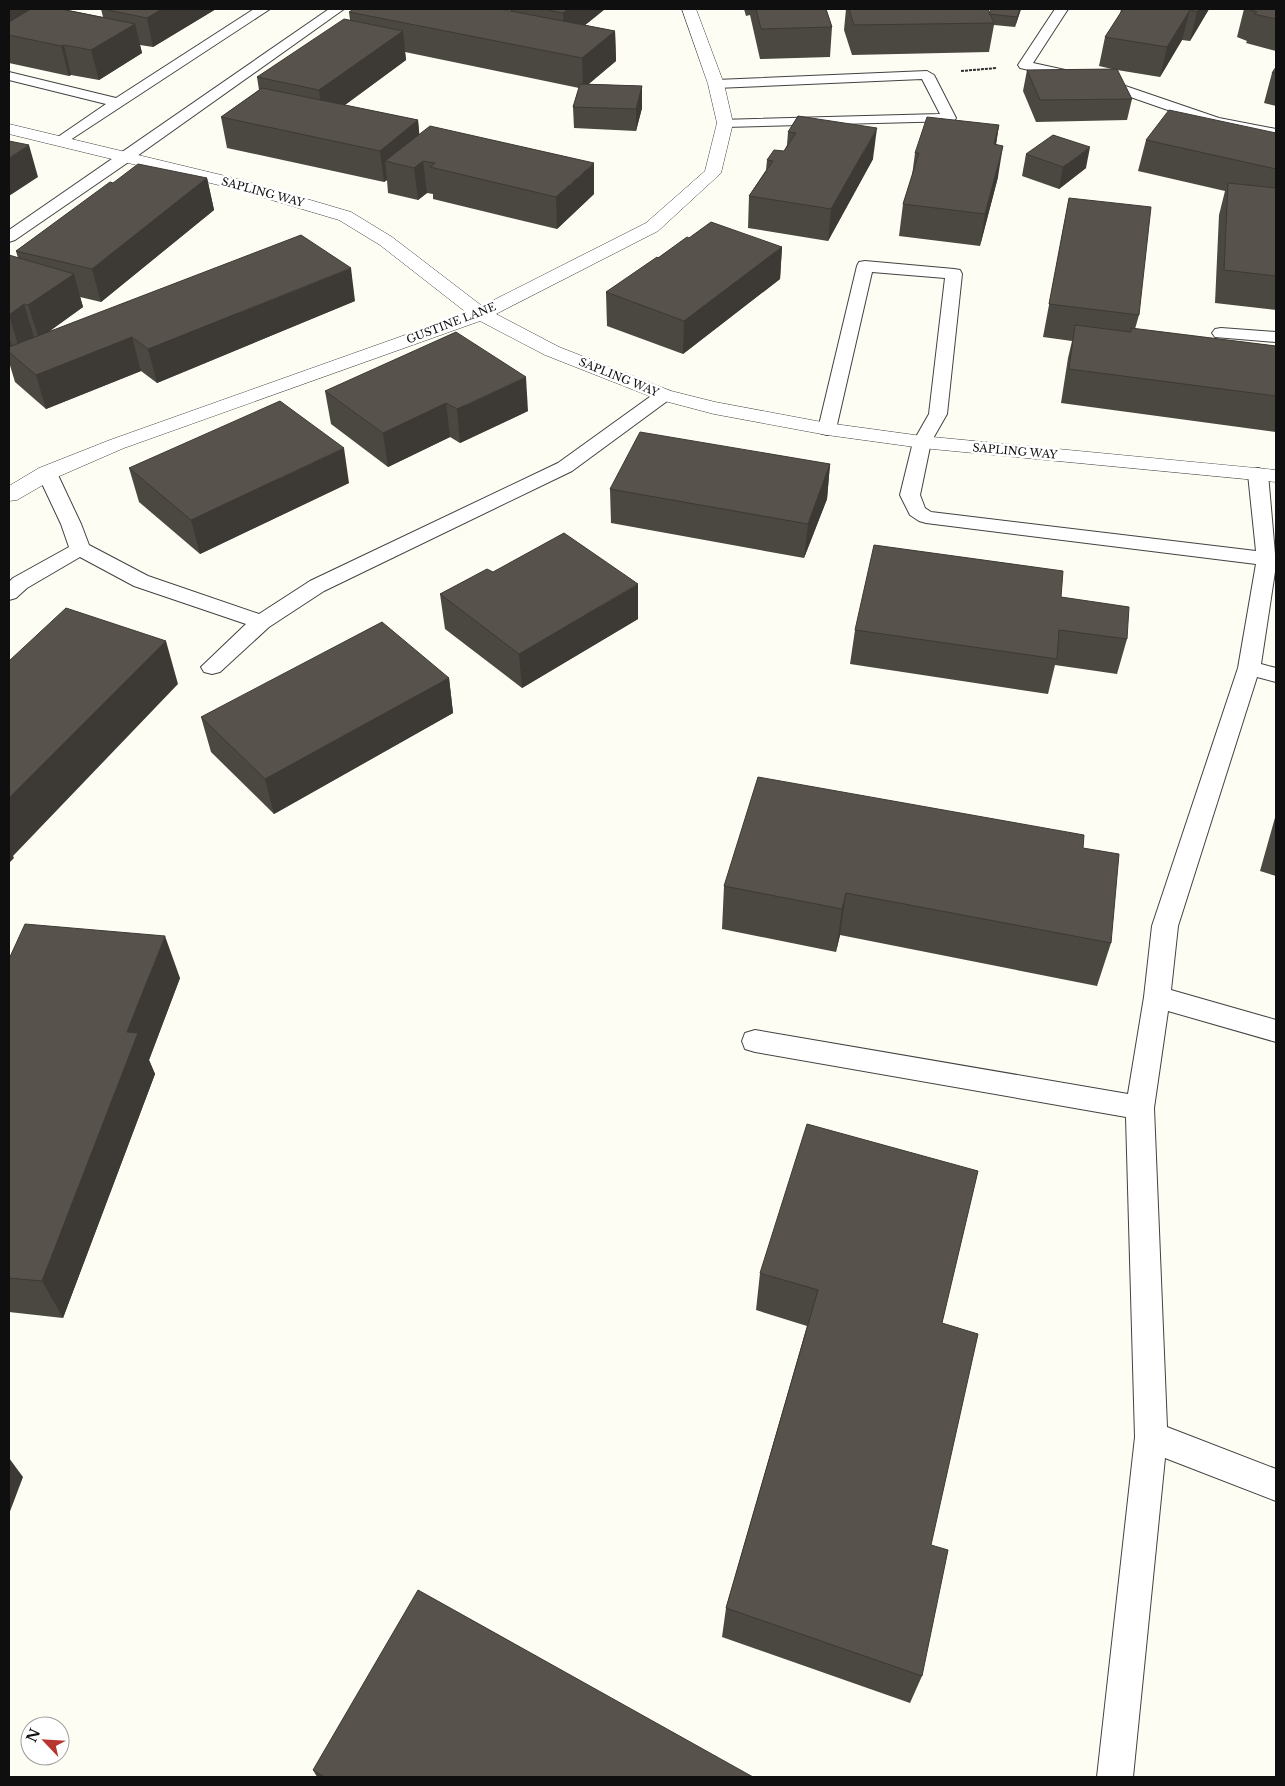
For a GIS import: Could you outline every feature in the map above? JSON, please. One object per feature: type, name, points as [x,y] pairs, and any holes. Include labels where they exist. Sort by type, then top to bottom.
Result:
[{"type":"street","name":"GUSTINE LANE","points":[[9,495],[47,473],[117,444],[480,314],[652,227],[713,173],[725,123],[716,84],[689,9]]},
{"type":"street","name":"SAPLING WAY","points":[[9,129],[245,187],[345,216],[386,241],[480,314],[552,351],[664,395],[714,408],[827,429],[922,442],[1267,475]]},
{"type":"lane","points":[[59,141],[263,9]]},
{"type":"lane","points":[[9,237],[337,9]]},
{"type":"lane","points":[[462,9],[497,14],[509,9]]},
{"type":"lane","points":[[1061,9],[1025,65],[1097,81],[1216,122],[1276,133]]},
{"type":"lane","points":[[716,84],[927,75],[949,118],[725,123]]},
{"type":"lane","points":[[9,76],[118,103]]},
{"type":"lane","points":[[827,429],[865,266],[954,274],[938,414],[922,442],[910,495],[917,511],[926,517],[1267,559]]},
{"type":"lane","points":[[1221,333],[1276,337]]},
{"type":"lane","points":[[212,667],[261,622],[316,586],[565,467],[664,395]]},
{"type":"lane","points":[[47,473],[71,524],[80,549],[141,581],[261,622]]},
{"type":"lane","points":[[1115,1777],[1151,1437],[1140,1108],[1157,997],[1165,926],[1249,668],[1267,559],[1267,475]]},
{"type":"lane","points":[[9,594],[20,583],[80,549]]},
{"type":"lane","points":[[1249,668],[1276,675]]},
{"type":"lane","points":[[1157,997],[1276,1031]]},
{"type":"lane","points":[[755,1041],[1140,1108]]},
{"type":"lane","points":[[1151,1437],[1276,1485]]},
{"type":"path","points":[[927,75],[1025,65]]},
{"type":"building","points":[[31,9],[61,9],[135,24],[91,50],[9,35],[9,22]]},
{"type":"building","points":[[103,9],[162,9],[147,18]]},
{"type":"building","points":[[354,9],[500,9],[615,31],[582,58],[349,12]]},
{"type":"building","points":[[542,9],[568,9],[563,13]]},
{"type":"building","points":[[756,9],[826,9],[832,27],[761,29]]},
{"type":"building","points":[[849,9],[988,9],[994,23],[854,25]]},
{"type":"building","points":[[991,9],[1020,9],[1017,17],[989,14]]},
{"type":"building","points":[[1123,9],[1199,9],[1197,12],[1190,10],[1167,47],[1105,37]]},
{"type":"building","points":[[1248,9],[1276,9],[1276,19],[1254,14],[1257,12]]},
{"type":"building","points":[[344,19],[403,31],[319,90],[257,77]]},
{"type":"building","points":[[1117,69],[1132,99],[1040,100],[1027,70]]},
{"type":"building","points":[[580,84],[642,86],[636,109],[573,107]]},
{"type":"building","points":[[262,88],[418,120],[380,151],[221,117]]},
{"type":"building","points":[[1169,110],[1276,133],[1276,169],[1146,140]]},
{"type":"building","points":[[798,116],[877,128],[831,209],[749,196],[773,161],[767,160],[774,150],[784,151],[796,133],[788,132]]},
{"type":"building","points":[[927,117],[999,125],[994,144],[1003,146],[985,214],[903,204],[919,153],[915,153]]},
{"type":"building","points":[[430,126],[594,163],[556,197],[430,167],[435,163],[423,161],[414,168],[385,161]]},
{"type":"building","points":[[1053,135],[1090,147],[1063,167],[1026,154]]},
{"type":"building","points":[[9,141],[29,145],[9,158]]},
{"type":"building","points":[[138,164],[207,178],[92,269],[16,251],[110,182],[113,183]]},
{"type":"building","points":[[1228,183],[1276,188],[1276,276],[1224,270]]},
{"type":"building","points":[[1069,198],[1151,207],[1139,315],[1049,304]]},
{"type":"building","points":[[711,222],[782,247],[684,321],[606,292],[687,237],[689,238]]},
{"type":"building","points":[[301,235],[351,268],[148,349],[132,337],[36,375],[9,352],[9,347]]},
{"type":"building","points":[[9,255],[74,274],[28,305],[24,304],[9,315]]},
{"type":"building","points":[[1075,325],[1131,332],[1131,328],[1276,346],[1276,396],[1069,369]]},
{"type":"building","points":[[456,332],[526,377],[457,409],[446,403],[383,433],[325,391]]},
{"type":"building","points":[[280,401],[344,448],[191,520],[129,468]]},
{"type":"building","points":[[640,432],[830,464],[808,524],[610,489]]},
{"type":"building","points":[[564,533],[638,584],[519,654],[440,594],[487,569],[493,572]]},
{"type":"building","points":[[874,545],[1063,571],[1061,597],[1129,607],[1127,639],[1059,630],[1057,659],[855,630]]},
{"type":"building","points":[[66,608],[166,641],[9,798],[9,661]]},
{"type":"building","points":[[382,622],[449,678],[265,779],[201,717]]},
{"type":"building","points":[[758,777],[1084,835],[1083,848],[1119,854],[1111,943],[846,893],[842,909],[724,886]]},
{"type":"building","points":[[25,924],[165,936],[127,1032],[138,1033],[42,1281],[9,1278],[9,959]]},
{"type":"building","points":[[807,1124],[978,1171],[942,1323],[978,1334],[931,1545],[948,1550],[922,1676],[726,1608],[818,1290],[760,1273]]},
{"type":"building","points":[[418,1590],[753,1777],[324,1777],[313,1770]]}]
